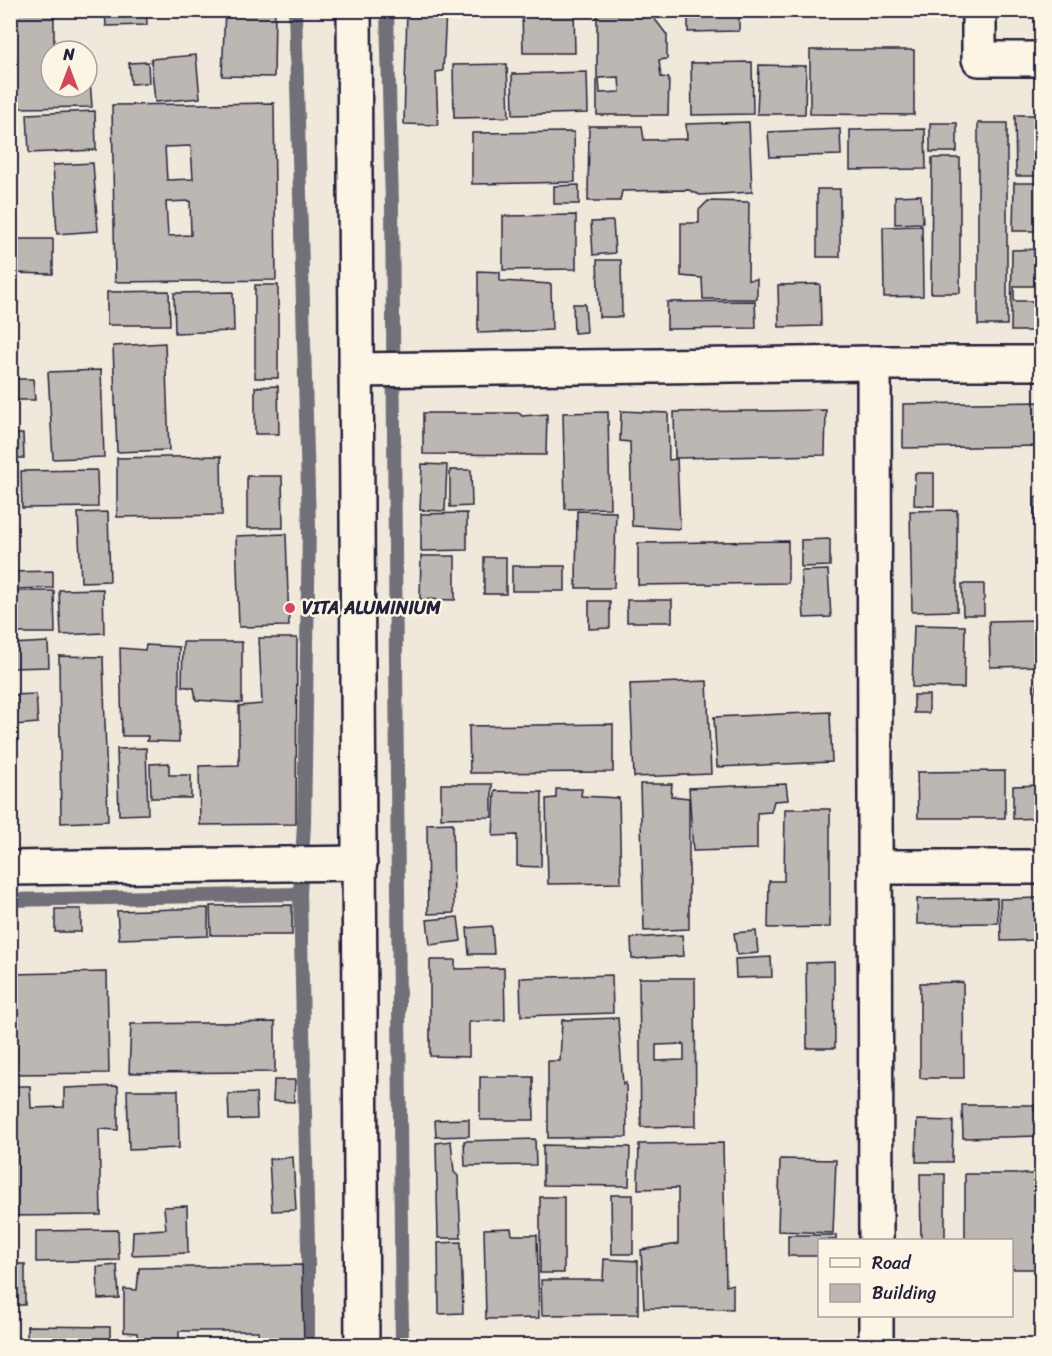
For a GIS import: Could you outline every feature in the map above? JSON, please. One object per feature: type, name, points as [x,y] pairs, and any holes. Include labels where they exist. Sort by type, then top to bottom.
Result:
[{"type":"street","points":[[354,10],[362,1346]]},
{"type":"street","points":[[979,10],[979,59],[1041,58]]},
{"type":"street","points":[[874,363],[876,1239]]},
{"type":"street","points":[[356,370],[1041,363]]},
{"type":"street","points":[[10,868],[360,863]]},
{"type":"street","points":[[875,867],[1041,867]]},
{"type":"street","points":[[876,1317],[876,1346]]},
{"type":"building","points":[[10,10],[54,10],[54,39],[39,39],[39,99],[91,99],[92,107],[18,108]]},
{"type":"building","points":[[105,10],[146,10],[147,25],[106,26]]},
{"type":"building","points":[[225,10],[275,10],[274,77],[222,76]]},
{"type":"building","points":[[407,10],[446,10],[443,71],[436,72],[438,125],[404,124]]},
{"type":"building","points":[[522,10],[574,10],[575,53],[523,53]]},
{"type":"building","points":[[688,10],[739,10],[739,31],[688,32]]},
{"type":"building","points":[[597,14],[651,14],[667,35],[667,59],[659,60],[661,77],[669,78],[668,115],[597,115]],"holes":[[[619,77],[620,92],[600,93],[599,78]]]},
{"type":"building","points":[[810,50],[914,50],[914,115],[810,114]]},
{"type":"building","points":[[196,55],[200,98],[155,102],[151,59]]},
{"type":"building","points":[[148,62],[149,83],[131,84],[129,63]]},
{"type":"building","points":[[752,62],[753,114],[692,115],[691,63]]},
{"type":"building","points":[[507,64],[509,117],[454,118],[453,65]]},
{"type":"building","points":[[759,65],[806,66],[805,114],[757,114]]},
{"type":"building","points":[[587,72],[588,113],[513,115],[512,74]]},
{"type":"building","points":[[274,103],[276,280],[115,282],[112,105]],"holes":[[[191,146],[193,179],[167,180],[165,147]],[[190,201],[191,235],[168,236],[166,202]]]},
{"type":"building","points":[[95,111],[96,150],[29,153],[27,114]]},
{"type":"building","points":[[10,113],[16,113],[17,157],[10,157]]},
{"type":"building","points":[[1015,115],[1042,115],[1042,171],[1040,176],[1016,176]]},
{"type":"building","points":[[749,122],[752,192],[700,195],[689,190],[622,191],[620,201],[588,201],[589,126],[642,126],[644,140],[687,139],[686,124]]},
{"type":"building","points":[[930,123],[957,123],[957,152],[930,152]]},
{"type":"building","points":[[978,123],[1007,123],[1007,325],[978,325]]},
{"type":"building","points":[[840,129],[841,155],[770,157],[768,132]]},
{"type":"building","points":[[925,129],[926,169],[850,170],[850,130]]},
{"type":"building","points":[[574,132],[575,182],[472,184],[472,133]]},
{"type":"building","points":[[932,158],[960,158],[960,293],[931,293]]},
{"type":"building","points":[[93,163],[98,231],[57,234],[53,165]]},
{"type":"building","points":[[1014,183],[1042,183],[1042,231],[1013,231]]},
{"type":"building","points":[[579,185],[579,204],[554,204],[554,186]]},
{"type":"building","points":[[817,189],[840,189],[840,257],[817,257]]},
{"type":"building","points":[[921,195],[923,223],[895,224],[895,196]]},
{"type":"building","points":[[708,201],[749,202],[748,280],[757,279],[757,299],[703,299],[702,278],[681,276],[681,223],[699,223],[699,210]]},
{"type":"building","points":[[576,215],[576,269],[503,270],[503,216]]},
{"type":"building","points":[[613,221],[615,253],[593,255],[591,222]]},
{"type":"building","points":[[922,226],[923,296],[884,297],[883,227]]},
{"type":"building","points":[[10,239],[53,239],[53,274],[10,273]]},
{"type":"building","points":[[1042,249],[1042,331],[1011,331],[1012,250]],"holes":[[[1014,286],[1035,286],[1035,301],[1014,301]]]},
{"type":"building","points":[[597,260],[621,260],[622,317],[599,317]]},
{"type":"building","points":[[478,271],[500,272],[500,281],[551,284],[552,330],[478,333]]},
{"type":"building","points":[[10,284],[16,284],[15,307],[10,307]]},
{"type":"building","points":[[820,284],[821,326],[779,327],[778,285]]},
{"type":"building","points":[[255,285],[278,285],[278,378],[255,378]]},
{"type":"building","points":[[169,291],[170,325],[107,325],[107,292]]},
{"type":"building","points":[[233,292],[234,331],[175,333],[174,293]]},
{"type":"building","points":[[755,301],[756,328],[667,329],[667,302]]},
{"type":"building","points":[[573,304],[585,304],[587,332],[574,333]]},
{"type":"building","points":[[165,343],[169,450],[117,452],[113,346]]},
{"type":"building","points":[[101,370],[104,457],[53,459],[48,372]]},
{"type":"building","points":[[14,371],[13,379],[33,379],[35,400],[10,400],[10,372]]},
{"type":"building","points":[[278,386],[279,434],[255,434],[255,387]]},
{"type":"building","points":[[1042,402],[1042,446],[903,448],[903,404]]},
{"type":"building","points":[[826,410],[825,455],[675,458],[674,412]]},
{"type":"building","points":[[621,411],[668,413],[669,460],[677,459],[680,529],[632,526],[630,442],[620,441]]},
{"type":"building","points":[[608,412],[610,508],[565,509],[563,413]]},
{"type":"building","points":[[423,413],[519,413],[522,416],[547,414],[546,455],[423,454]]},
{"type":"building","points":[[10,434],[23,434],[24,458],[10,458]]},
{"type":"building","points":[[221,456],[222,515],[117,517],[117,458]]},
{"type":"building","points":[[422,464],[447,465],[445,511],[420,510]]},
{"type":"building","points":[[97,470],[98,507],[22,508],[21,471]]},
{"type":"building","points":[[450,470],[471,470],[472,506],[450,507]]},
{"type":"building","points":[[915,473],[934,473],[934,506],[914,505]]},
{"type":"building","points":[[247,476],[282,476],[283,528],[247,528]]},
{"type":"building","points":[[1035,497],[1042,497],[1042,548],[1034,548]]},
{"type":"building","points":[[957,510],[957,611],[912,612],[910,511]]},
{"type":"building","points":[[577,511],[616,512],[614,588],[576,588]]},
{"type":"building","points":[[108,512],[110,581],[81,582],[78,513]]},
{"type":"building","points":[[467,513],[467,550],[421,551],[421,514]]},
{"type":"building","points":[[286,534],[289,626],[239,627],[236,536]]},
{"type":"building","points":[[830,539],[830,566],[801,567],[801,540]]},
{"type":"building","points":[[788,541],[788,583],[638,585],[638,543]]},
{"type":"building","points":[[421,556],[455,556],[455,600],[420,599]]},
{"type":"building","points":[[484,557],[506,557],[506,594],[484,594]]},
{"type":"building","points":[[512,566],[565,566],[565,591],[512,591]]},
{"type":"building","points":[[828,570],[831,617],[804,618],[801,571]]},
{"type":"building","points":[[53,571],[53,588],[10,589],[10,572]]},
{"type":"building","points":[[962,584],[984,584],[984,615],[963,615]]},
{"type":"building","points":[[103,589],[104,633],[61,635],[59,590]]},
{"type":"building","points":[[10,591],[54,591],[55,633],[10,633]]},
{"type":"building","points":[[627,600],[672,600],[672,622],[627,622]]},
{"type":"building","points":[[589,601],[610,601],[610,628],[589,629]]},
{"type":"building","points":[[1042,620],[1042,666],[990,667],[989,621]]},
{"type":"building","points":[[914,625],[965,626],[964,688],[912,687]]},
{"type":"building","points":[[259,638],[297,638],[296,824],[200,825],[199,766],[239,765],[239,706],[262,704]]},
{"type":"building","points":[[48,642],[49,667],[10,668],[10,644]]},
{"type":"building","points":[[183,642],[242,642],[242,703],[196,700],[194,688],[182,686]]},
{"type":"building","points":[[146,645],[179,647],[179,742],[147,741],[148,736],[122,736],[120,648],[145,650]]},
{"type":"building","points":[[59,656],[103,657],[108,821],[61,823]]},
{"type":"building","points":[[1037,670],[1042,670],[1042,693],[1037,694]]},
{"type":"building","points":[[707,681],[711,774],[634,777],[630,684]]},
{"type":"building","points":[[36,694],[38,723],[14,725],[12,695]]},
{"type":"building","points":[[914,695],[929,695],[929,713],[914,713]]},
{"type":"building","points":[[830,712],[832,762],[717,767],[714,717]]},
{"type":"building","points":[[613,724],[613,772],[470,773],[469,726]]},
{"type":"building","points":[[146,748],[148,814],[119,815],[117,749]]},
{"type":"building","points":[[169,763],[169,775],[191,775],[191,798],[151,798],[150,764]]},
{"type":"building","points":[[1005,771],[1005,818],[918,818],[917,772]]},
{"type":"building","points":[[441,784],[492,784],[492,817],[441,818]]},
{"type":"building","points":[[640,784],[672,784],[671,796],[689,798],[689,929],[644,931]]},
{"type":"building","points":[[786,784],[788,800],[774,801],[771,812],[757,813],[757,849],[693,851],[689,788]]},
{"type":"building","points":[[1042,785],[1042,818],[1013,819],[1013,786]]},
{"type":"building","points":[[556,789],[582,789],[581,796],[619,798],[621,883],[548,884],[546,799],[556,798]]},
{"type":"building","points":[[495,791],[542,792],[541,867],[517,866],[517,835],[493,836]]},
{"type":"building","points":[[785,809],[830,809],[830,927],[768,928],[769,881],[784,881]]},
{"type":"building","points":[[453,823],[454,913],[428,914],[427,824]]},
{"type":"building","points":[[997,898],[998,923],[917,924],[917,899]]},
{"type":"building","points":[[1042,898],[1042,940],[1001,941],[1000,899]]},
{"type":"building","points":[[292,905],[292,935],[211,935],[210,906]]},
{"type":"building","points":[[208,908],[208,936],[119,939],[117,911]]},
{"type":"building","points":[[55,909],[81,909],[81,932],[55,932]]},
{"type":"building","points":[[458,917],[461,941],[430,945],[427,920]]},
{"type":"building","points":[[492,926],[494,954],[469,954],[467,928]]},
{"type":"building","points":[[756,931],[758,953],[737,955],[734,933]]},
{"type":"building","points":[[682,935],[684,956],[632,959],[631,938]]},
{"type":"building","points":[[771,957],[772,977],[736,978],[735,959]]},
{"type":"building","points":[[430,960],[455,960],[455,969],[504,968],[505,1020],[469,1022],[469,1057],[430,1056]]},
{"type":"building","points":[[834,962],[835,1048],[807,1048],[806,963]]},
{"type":"building","points":[[107,972],[109,1073],[12,1074],[11,974]]},
{"type":"building","points":[[612,975],[613,1013],[521,1016],[520,978]]},
{"type":"building","points":[[639,978],[695,978],[696,1126],[641,1127]],"holes":[[[684,1044],[684,1060],[656,1061],[656,1045]]]},
{"type":"building","points":[[963,982],[964,1078],[920,1078],[920,983]]},
{"type":"building","points":[[618,1018],[623,1085],[626,1083],[627,1137],[548,1138],[548,1061],[560,1061],[562,1020]]},
{"type":"building","points":[[275,1022],[275,1072],[129,1073],[131,1024]]},
{"type":"building","points":[[480,1077],[533,1077],[534,1120],[480,1120]]},
{"type":"building","points":[[274,1080],[295,1080],[294,1102],[273,1101]]},
{"type":"building","points":[[10,1086],[30,1086],[31,1108],[64,1107],[64,1088],[118,1086],[118,1130],[99,1129],[101,1215],[10,1216]]},
{"type":"building","points":[[127,1090],[178,1090],[179,1148],[129,1150]]},
{"type":"building","points":[[256,1093],[257,1119],[229,1120],[228,1094]]},
{"type":"building","points":[[962,1105],[1034,1105],[1034,1111],[1042,1111],[1042,1136],[963,1138]]},
{"type":"building","points":[[469,1119],[469,1136],[436,1137],[435,1120]]},
{"type":"building","points":[[917,1120],[953,1121],[952,1162],[916,1162]]},
{"type":"building","points":[[535,1139],[536,1165],[465,1166],[464,1141]]},
{"type":"building","points":[[451,1141],[454,1172],[458,1176],[461,1238],[438,1238],[436,1143]]},
{"type":"building","points":[[723,1143],[726,1286],[733,1284],[733,1309],[644,1308],[641,1250],[678,1244],[678,1188],[638,1189],[639,1144]]},
{"type":"building","points":[[543,1145],[630,1147],[629,1186],[543,1185]]},
{"type":"building","points":[[293,1157],[296,1210],[272,1211],[269,1159]]},
{"type":"building","points":[[780,1159],[836,1160],[833,1233],[778,1231]]},
{"type":"building","points":[[920,1174],[945,1174],[945,1239],[921,1239]]},
{"type":"building","points":[[965,1174],[1042,1174],[1042,1269],[1013,1269],[1013,1239],[965,1239]]},
{"type":"building","points":[[611,1195],[633,1195],[633,1254],[612,1254]]},
{"type":"building","points":[[540,1197],[564,1197],[564,1273],[540,1273]]},
{"type":"building","points":[[187,1206],[188,1253],[132,1255],[133,1231],[166,1229],[164,1207]]},
{"type":"building","points":[[511,1228],[512,1235],[537,1235],[539,1318],[486,1319],[484,1229]]},
{"type":"building","points":[[118,1230],[119,1260],[36,1262],[36,1231]]},
{"type":"building","points":[[788,1235],[836,1235],[836,1239],[818,1239],[818,1256],[788,1256]]},
{"type":"building","points":[[461,1242],[463,1313],[439,1314],[438,1243]]},
{"type":"building","points":[[604,1259],[638,1261],[638,1314],[542,1315],[541,1280],[603,1280]]},
{"type":"building","points":[[10,1264],[25,1264],[25,1305],[10,1305]]},
{"type":"building","points":[[117,1265],[119,1298],[98,1299],[97,1267]]},
{"type":"building","points":[[302,1265],[304,1346],[259,1346],[258,1331],[179,1331],[179,1346],[138,1346],[137,1333],[124,1332],[124,1289],[137,1290],[139,1268]]},
{"type":"building","points":[[27,1326],[110,1327],[110,1346],[27,1346]]},
{"type":"waterway","points":[[295,10],[309,527],[304,824],[300,894],[308,1346]]},
{"type":"waterway","points":[[387,10],[392,206],[402,1346]]},
{"type":"waterway","points":[[10,900],[300,894]]},
{"type":"place","name":"VITA ALUMINIUM","points":[[290,608]]}]
